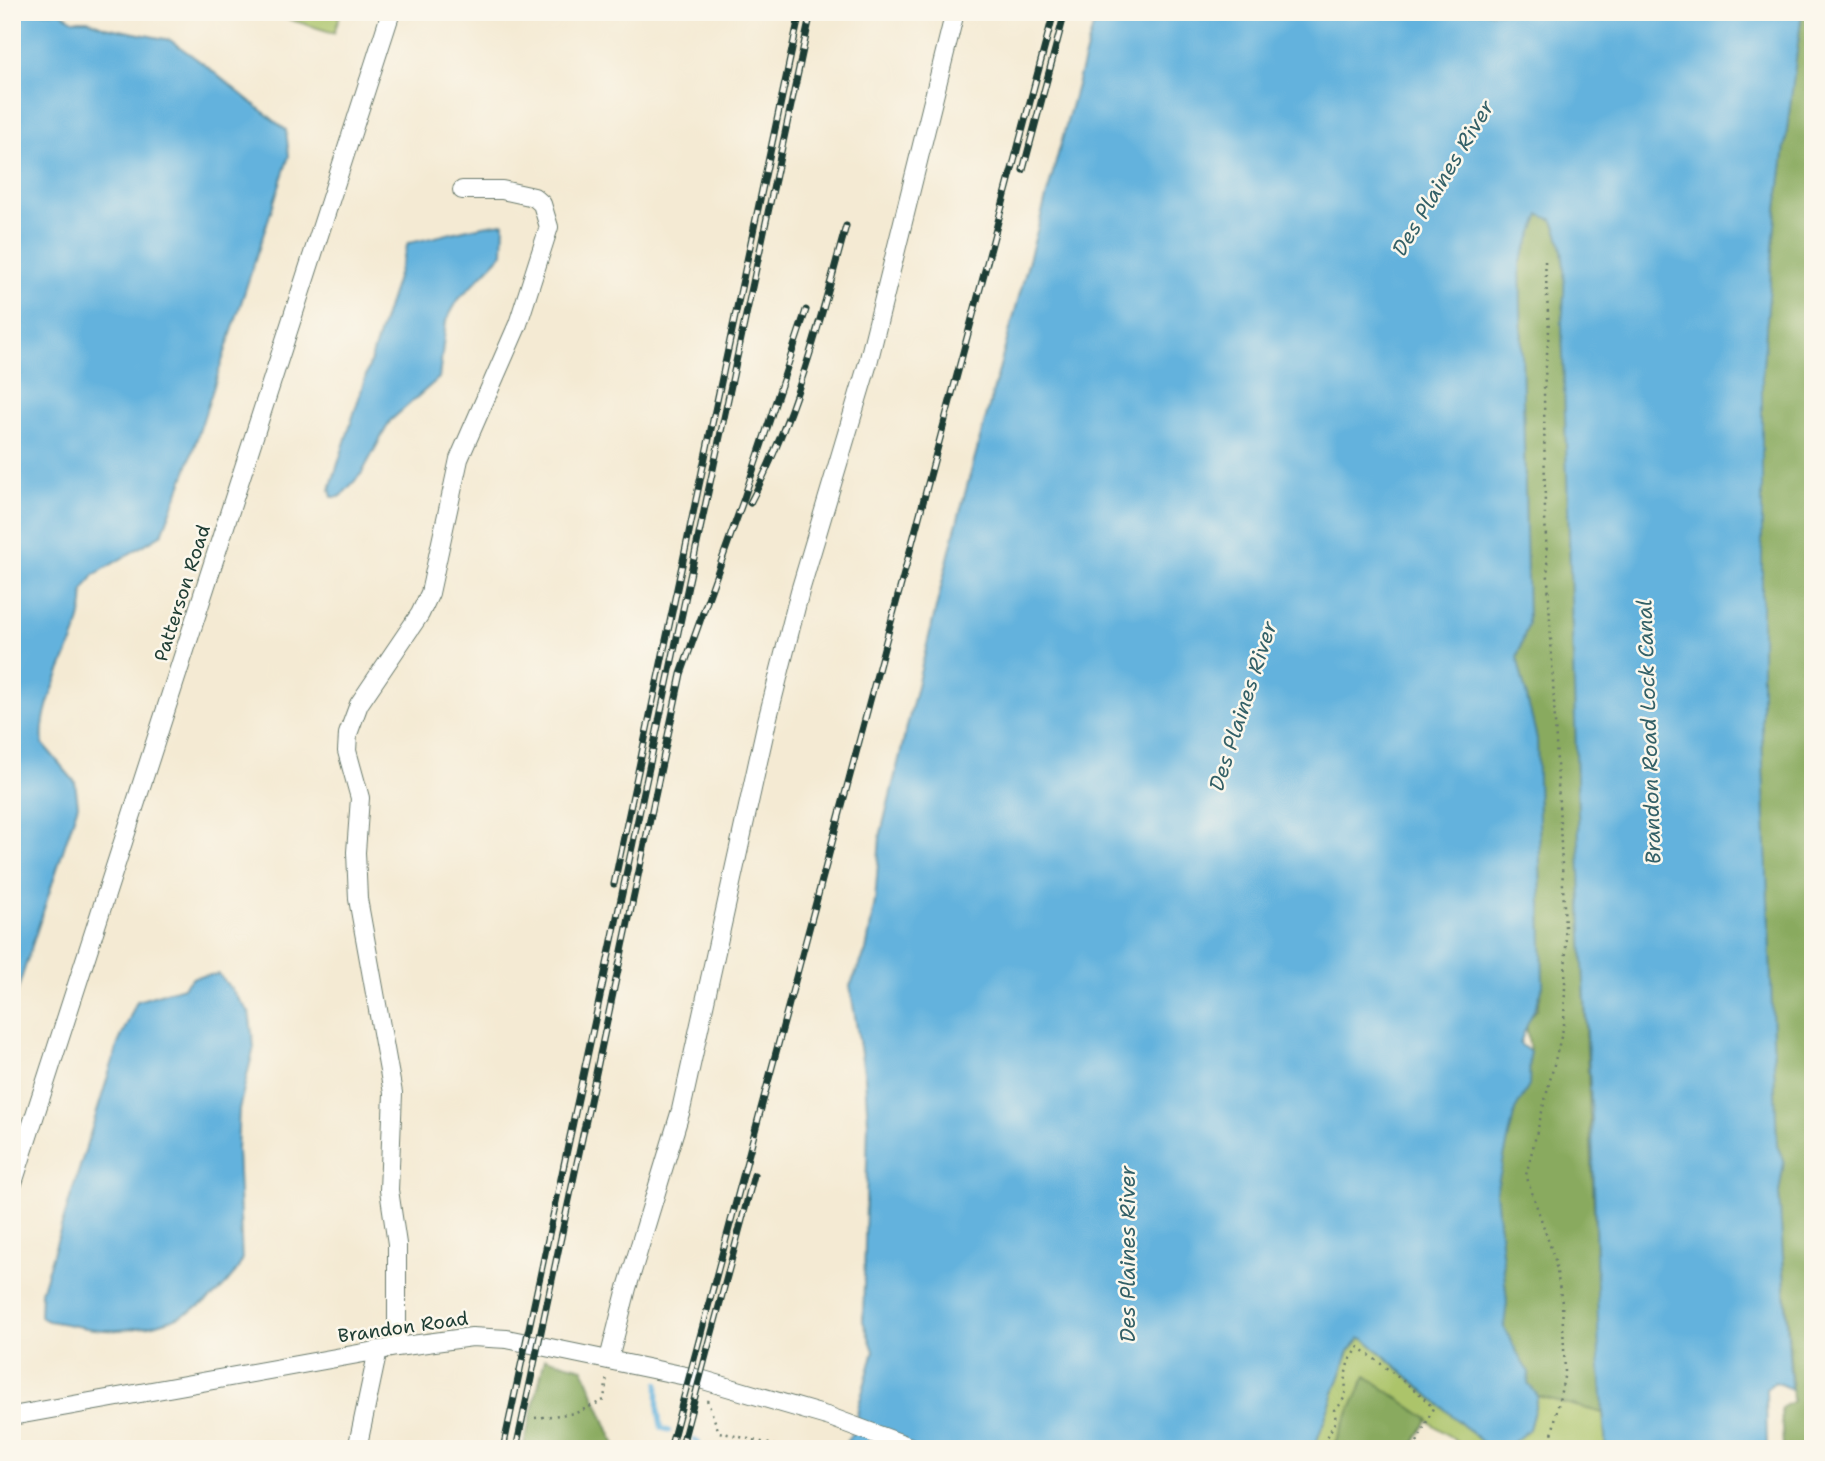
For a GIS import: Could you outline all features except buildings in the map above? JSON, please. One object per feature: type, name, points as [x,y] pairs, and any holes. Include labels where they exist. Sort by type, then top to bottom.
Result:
[{"type":"street","name":"Patterson Road","points":[[12,1186],[391,12]]},
{"type":"street","points":[[609,1359],[626,1287],[681,1110],[767,722],[800,591],[868,363],[955,12]]},
{"type":"street","points":[[397,1347],[397,1244],[389,1190],[393,1093],[358,898],[356,852],[360,798],[347,751],[348,734],[359,704],[430,593],[459,459],[518,324],[549,227],[542,204],[534,197],[502,190],[462,190]]},
{"type":"street","name":"Brandon Road","points":[[12,1416],[377,1350],[472,1337],[507,1339],[700,1379],[830,1417],[916,1449]]},
{"type":"street","points":[[357,1449],[377,1350]]},
{"type":"path","points":[[1545,261],[1549,330],[1544,389],[1545,518],[1566,947],[1564,1025],[1526,1175],[1555,1260],[1562,1303],[1565,1372],[1549,1449]]},
{"type":"path","points":[[1807,1179],[1813,1197]]},
{"type":"path","points":[[1321,1449],[1336,1420],[1334,1410],[1340,1405],[1347,1391],[1348,1364],[1359,1347],[1420,1394],[1433,1408],[1413,1449]]},
{"type":"path","points":[[535,1418],[576,1413],[604,1401],[609,1359]]},
{"type":"path","points":[[700,1379],[719,1432],[791,1449]]},
{"type":"green space","points":[[265,12],[341,12],[334,33]]},
{"type":"green space","points":[[1802,12],[1813,12],[1813,1449],[1783,1449],[1781,1408],[1793,1401],[1779,1193],[1784,1162],[1777,1146],[1762,737],[1762,377],[1775,225]]},
{"type":"green space","points":[[1540,214],[1552,219],[1561,243],[1564,270],[1562,324],[1583,963],[1603,1413],[1538,1396],[1528,1384],[1529,1372],[1503,1327],[1507,1302],[1496,1192],[1515,1110],[1529,1085],[1530,1052],[1526,1023],[1537,1009],[1543,985],[1537,739],[1517,657],[1528,624],[1520,264]]},
{"type":"green space","points":[[1360,1338],[1365,1339],[1490,1449],[1467,1449],[1366,1376],[1332,1449],[1314,1449],[1349,1351]]},
{"type":"green space","points":[[545,1358],[583,1368],[615,1445],[628,1449],[523,1449]]},
{"type":"green space","points":[[1366,1376],[1428,1419],[1411,1449],[1332,1449]]},
{"type":"green space","points":[[1538,1396],[1603,1413],[1606,1449],[1506,1449],[1529,1429]]},
{"type":"water","points":[[12,12],[60,12],[73,20],[88,20],[105,27],[170,40],[286,130],[289,156],[186,472],[162,534],[94,575],[83,591],[78,626],[54,685],[43,725],[43,744],[75,782],[78,805],[12,1007]]},
{"type":"water","points":[[1097,12],[1802,12],[1775,225],[1762,377],[1762,737],[1777,1146],[1784,1161],[1779,1193],[1791,1389],[1775,1382],[1766,1389],[1767,1449],[1606,1449],[1599,1356],[1592,1119],[1583,963],[1562,324],[1564,270],[1561,243],[1552,219],[1540,215],[1520,264],[1528,624],[1517,657],[1537,739],[1543,985],[1520,1044],[1530,1052],[1529,1086],[1515,1110],[1496,1192],[1507,1302],[1504,1327],[1529,1372],[1528,1384],[1538,1396],[1529,1429],[1506,1449],[1490,1449],[1365,1339],[1360,1338],[1349,1351],[1314,1449],[842,1449],[857,1425],[858,1408],[874,1351],[863,1321],[868,1122],[865,1078],[850,986],[866,951],[875,901],[880,837],[955,530]]},
{"type":"water","points":[[504,223],[503,253],[458,300],[446,321],[439,378],[390,421],[362,473],[340,497],[332,497],[330,489],[408,243]]},
{"type":"water","points":[[219,974],[249,1012],[254,1047],[239,1109],[237,1149],[242,1261],[232,1277],[206,1302],[173,1319],[156,1324],[101,1330],[48,1321],[40,1317],[41,1292],[118,1044],[137,1001],[183,987],[194,977]]},
{"type":"waterway","points":[[658,1383],[661,1428],[669,1431]]},
{"type":"waterway","points":[[694,1440],[699,1442],[700,1449]]},
{"type":"railway","points":[[614,884],[800,12]]},
{"type":"railway","points":[[503,1449],[811,12]]},
{"type":"railway","points":[[670,1449],[1054,12]]},
{"type":"railway","points":[[1023,170],[1065,12]]},
{"type":"railway","points":[[750,503],[794,402],[846,226]]},
{"type":"railway","points":[[516,1449],[681,674],[743,501],[806,310]]},
{"type":"railway","points":[[681,1449],[754,1175]]},
{"type":"water label","name":"Des Plaines River","points":[[1443,178]]},
{"type":"water label","name":"Des Plaines River","points":[[1243,706]]},
{"type":"water label","name":"Brandon Road Lock Canal","points":[[1649,732]]},
{"type":"water label","name":"Des Plaines River","points":[[1128,1254]]}]
